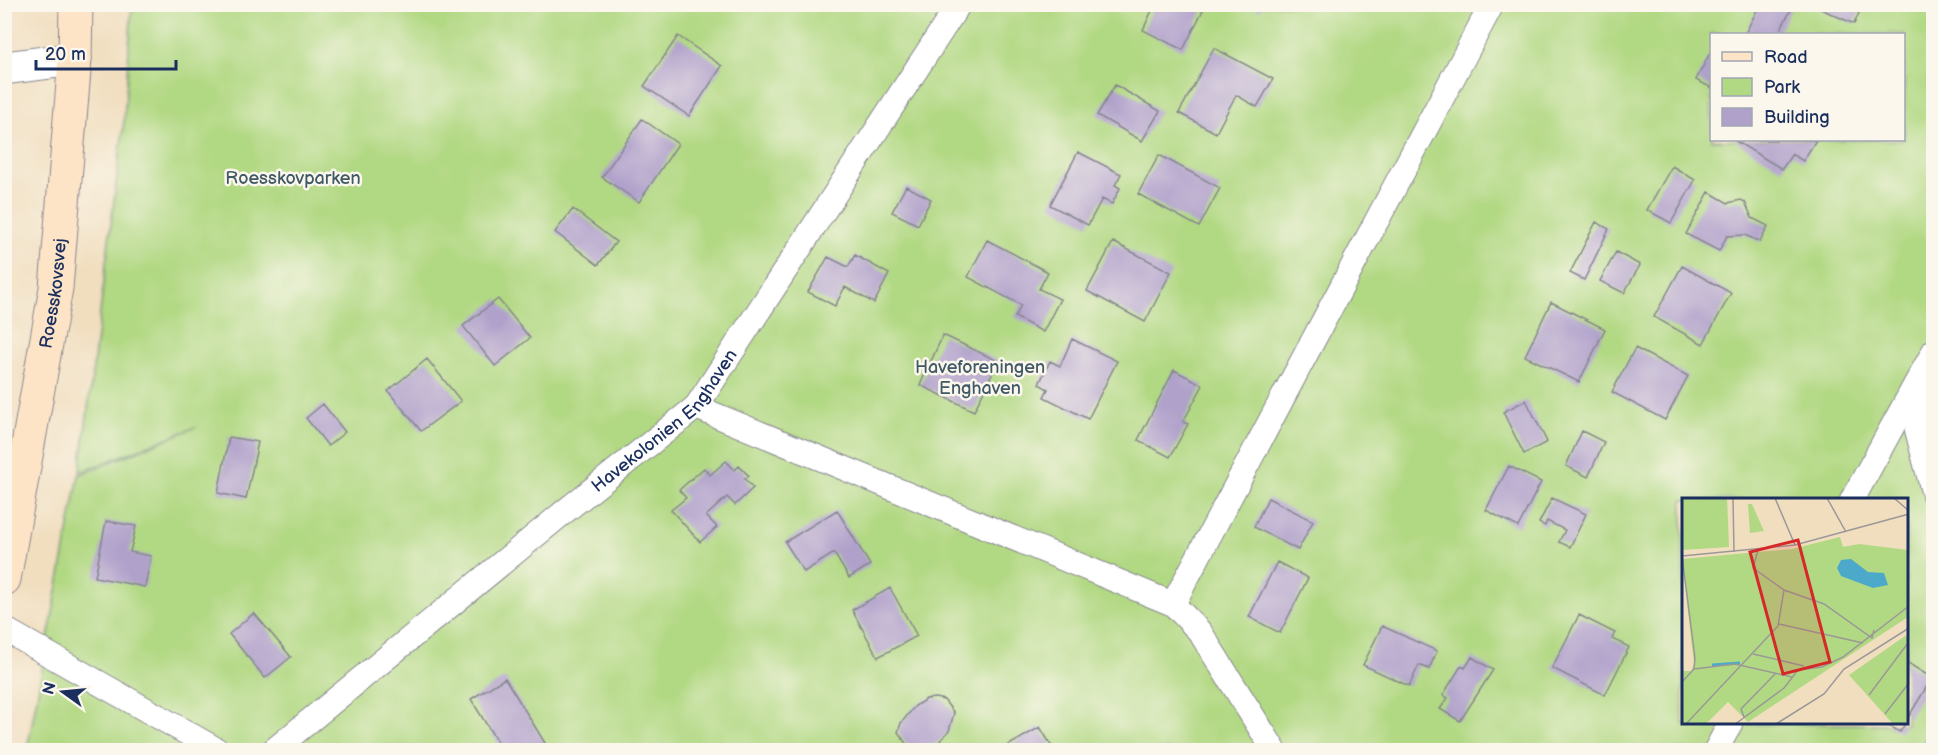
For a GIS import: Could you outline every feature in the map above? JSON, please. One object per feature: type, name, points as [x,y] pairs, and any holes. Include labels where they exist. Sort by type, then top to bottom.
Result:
[{"type":"street","name":"Roesskovsvej","points":[[4,579],[56,288],[75,59],[76,4]]},
{"type":"street","points":[[4,68],[75,59]]},
{"type":"lane","name":"Havekolonien Enghaven","points":[[274,750],[696,407],[959,4]]},
{"type":"lane","points":[[1173,604],[1492,4]]},
{"type":"lane","points":[[1934,352],[1917,430],[1934,495]]},
{"type":"lane","points":[[1853,498],[1934,352]]},
{"type":"lane","points":[[696,407],[1173,604],[1200,633],[1274,750]]},
{"type":"lane","points":[[4,629],[217,750]]},
{"type":"lane","points":[[1716,750],[1730,725]]},
{"type":"green space","name":"Haveforeningen Enghaven","points":[[132,5],[1933,5],[1933,750],[27,750],[79,475],[196,427],[80,472],[124,121]]},
{"type":"building","points":[[1155,4],[1206,4],[1183,50],[1143,30]]},
{"type":"building","points":[[1248,4],[1263,4],[1260,11]]},
{"type":"building","points":[[1760,4],[1794,4],[1779,33],[1746,33]]},
{"type":"building","points":[[1823,4],[1863,4],[1854,24],[1821,9]]},
{"type":"building","points":[[678,36],[722,66],[689,116],[644,86]]},
{"type":"building","points":[[1214,48],[1273,79],[1257,107],[1236,95],[1216,133],[1179,113]]},
{"type":"building","points":[[1709,55],[1710,55],[1710,87],[1696,80]]},
{"type":"building","points":[[1115,85],[1160,111],[1142,141],[1097,115]]},
{"type":"building","points":[[642,119],[678,144],[639,202],[602,177]]},
{"type":"building","points":[[1736,141],[1815,141],[1803,161],[1792,154],[1782,169]]},
{"type":"building","points":[[1078,152],[1121,174],[1115,185],[1120,188],[1112,204],[1102,199],[1088,225],[1050,205]]},
{"type":"building","points":[[1159,155],[1220,188],[1199,227],[1138,194]]},
{"type":"building","points":[[1672,166],[1695,180],[1671,223],[1647,210]]},
{"type":"building","points":[[906,186],[931,199],[918,225],[892,212]]},
{"type":"building","points":[[1709,192],[1728,203],[1741,200],[1745,202],[1752,218],[1768,226],[1760,242],[1745,235],[1727,236],[1719,251],[1686,234]]},
{"type":"building","points":[[573,209],[616,242],[598,265],[555,232]]},
{"type":"building","points":[[1596,222],[1609,229],[1584,280],[1570,273]]},
{"type":"building","points":[[987,240],[1048,272],[1039,289],[1060,299],[1043,332],[1015,317],[1021,305],[968,277]]},
{"type":"building","points":[[1113,242],[1171,272],[1145,322],[1087,291]]},
{"type":"building","points":[[1616,252],[1640,265],[1624,293],[1600,281]]},
{"type":"building","points":[[855,255],[889,274],[874,303],[845,287],[835,306],[808,292],[828,257],[848,267]]},
{"type":"building","points":[[1682,266],[1731,293],[1703,344],[1654,317]]},
{"type":"building","points":[[498,299],[530,338],[495,366],[463,326]]},
{"type":"building","points":[[1551,302],[1605,329],[1579,382],[1525,356]]},
{"type":"building","points":[[943,335],[998,361],[974,411],[920,385]]},
{"type":"building","points":[[1072,339],[1117,361],[1088,419],[1044,397],[1048,389],[1039,384],[1050,361],[1060,366]]},
{"type":"building","points":[[1635,348],[1688,376],[1665,420],[1612,392]]},
{"type":"building","points":[[427,359],[461,401],[421,431],[388,391]]},
{"type":"building","points":[[1174,370],[1203,385],[1183,422],[1188,424],[1170,457],[1138,440]]},
{"type":"building","points":[[1526,400],[1547,442],[1524,454],[1503,412]]},
{"type":"building","points":[[323,404],[345,432],[328,446],[306,418]]},
{"type":"building","points":[[1582,431],[1604,442],[1588,477],[1566,466]]},
{"type":"building","points":[[229,437],[258,442],[246,499],[218,493]]},
{"type":"building","points":[[726,461],[735,470],[739,466],[749,476],[745,479],[753,488],[735,505],[727,497],[706,516],[717,527],[700,542],[671,510],[686,498],[679,490],[704,468],[710,475]]},
{"type":"building","points":[[1509,466],[1541,482],[1518,527],[1486,510]]},
{"type":"building","points":[[1268,498],[1313,521],[1298,550],[1254,527]]},
{"type":"building","points":[[1552,498],[1586,514],[1570,547],[1559,542],[1565,530],[1547,521],[1545,526],[1539,523]]},
{"type":"building","points":[[837,510],[870,565],[849,578],[834,553],[804,572],[785,542]]},
{"type":"building","points":[[106,521],[136,526],[130,552],[151,556],[145,587],[95,577]]},
{"type":"building","points":[[1277,562],[1308,578],[1280,633],[1249,617]]},
{"type":"building","points":[[890,588],[917,636],[878,657],[852,610]]},
{"type":"building","points":[[254,613],[291,657],[265,678],[229,634]]},
{"type":"building","points":[[1579,615],[1615,633],[1612,639],[1629,647],[1605,695],[1552,668]]},
{"type":"building","points":[[1382,626],[1437,651],[1429,669],[1419,665],[1409,686],[1363,665]]},
{"type":"building","points":[[1472,657],[1493,670],[1460,721],[1440,709],[1448,698],[1443,695],[1461,666],[1465,668]]},
{"type":"building","points":[[1908,663],[1932,678],[1908,718]]},
{"type":"building","points":[[505,678],[545,743],[532,750],[502,750],[471,699]]},
{"type":"building","points":[[926,699],[944,700],[954,713],[949,731],[939,742],[930,746],[907,745],[898,732],[901,723],[915,706]]},
{"type":"building","points":[[1888,725],[1904,725],[1900,732]]},
{"type":"building","points":[[1040,727],[1054,750],[1006,750],[1004,748]]},
{"type":"waterway","points":[[1926,750],[1934,736]]},
{"type":"park label","name":"Roesskovparken","points":[[293,178]]}]
